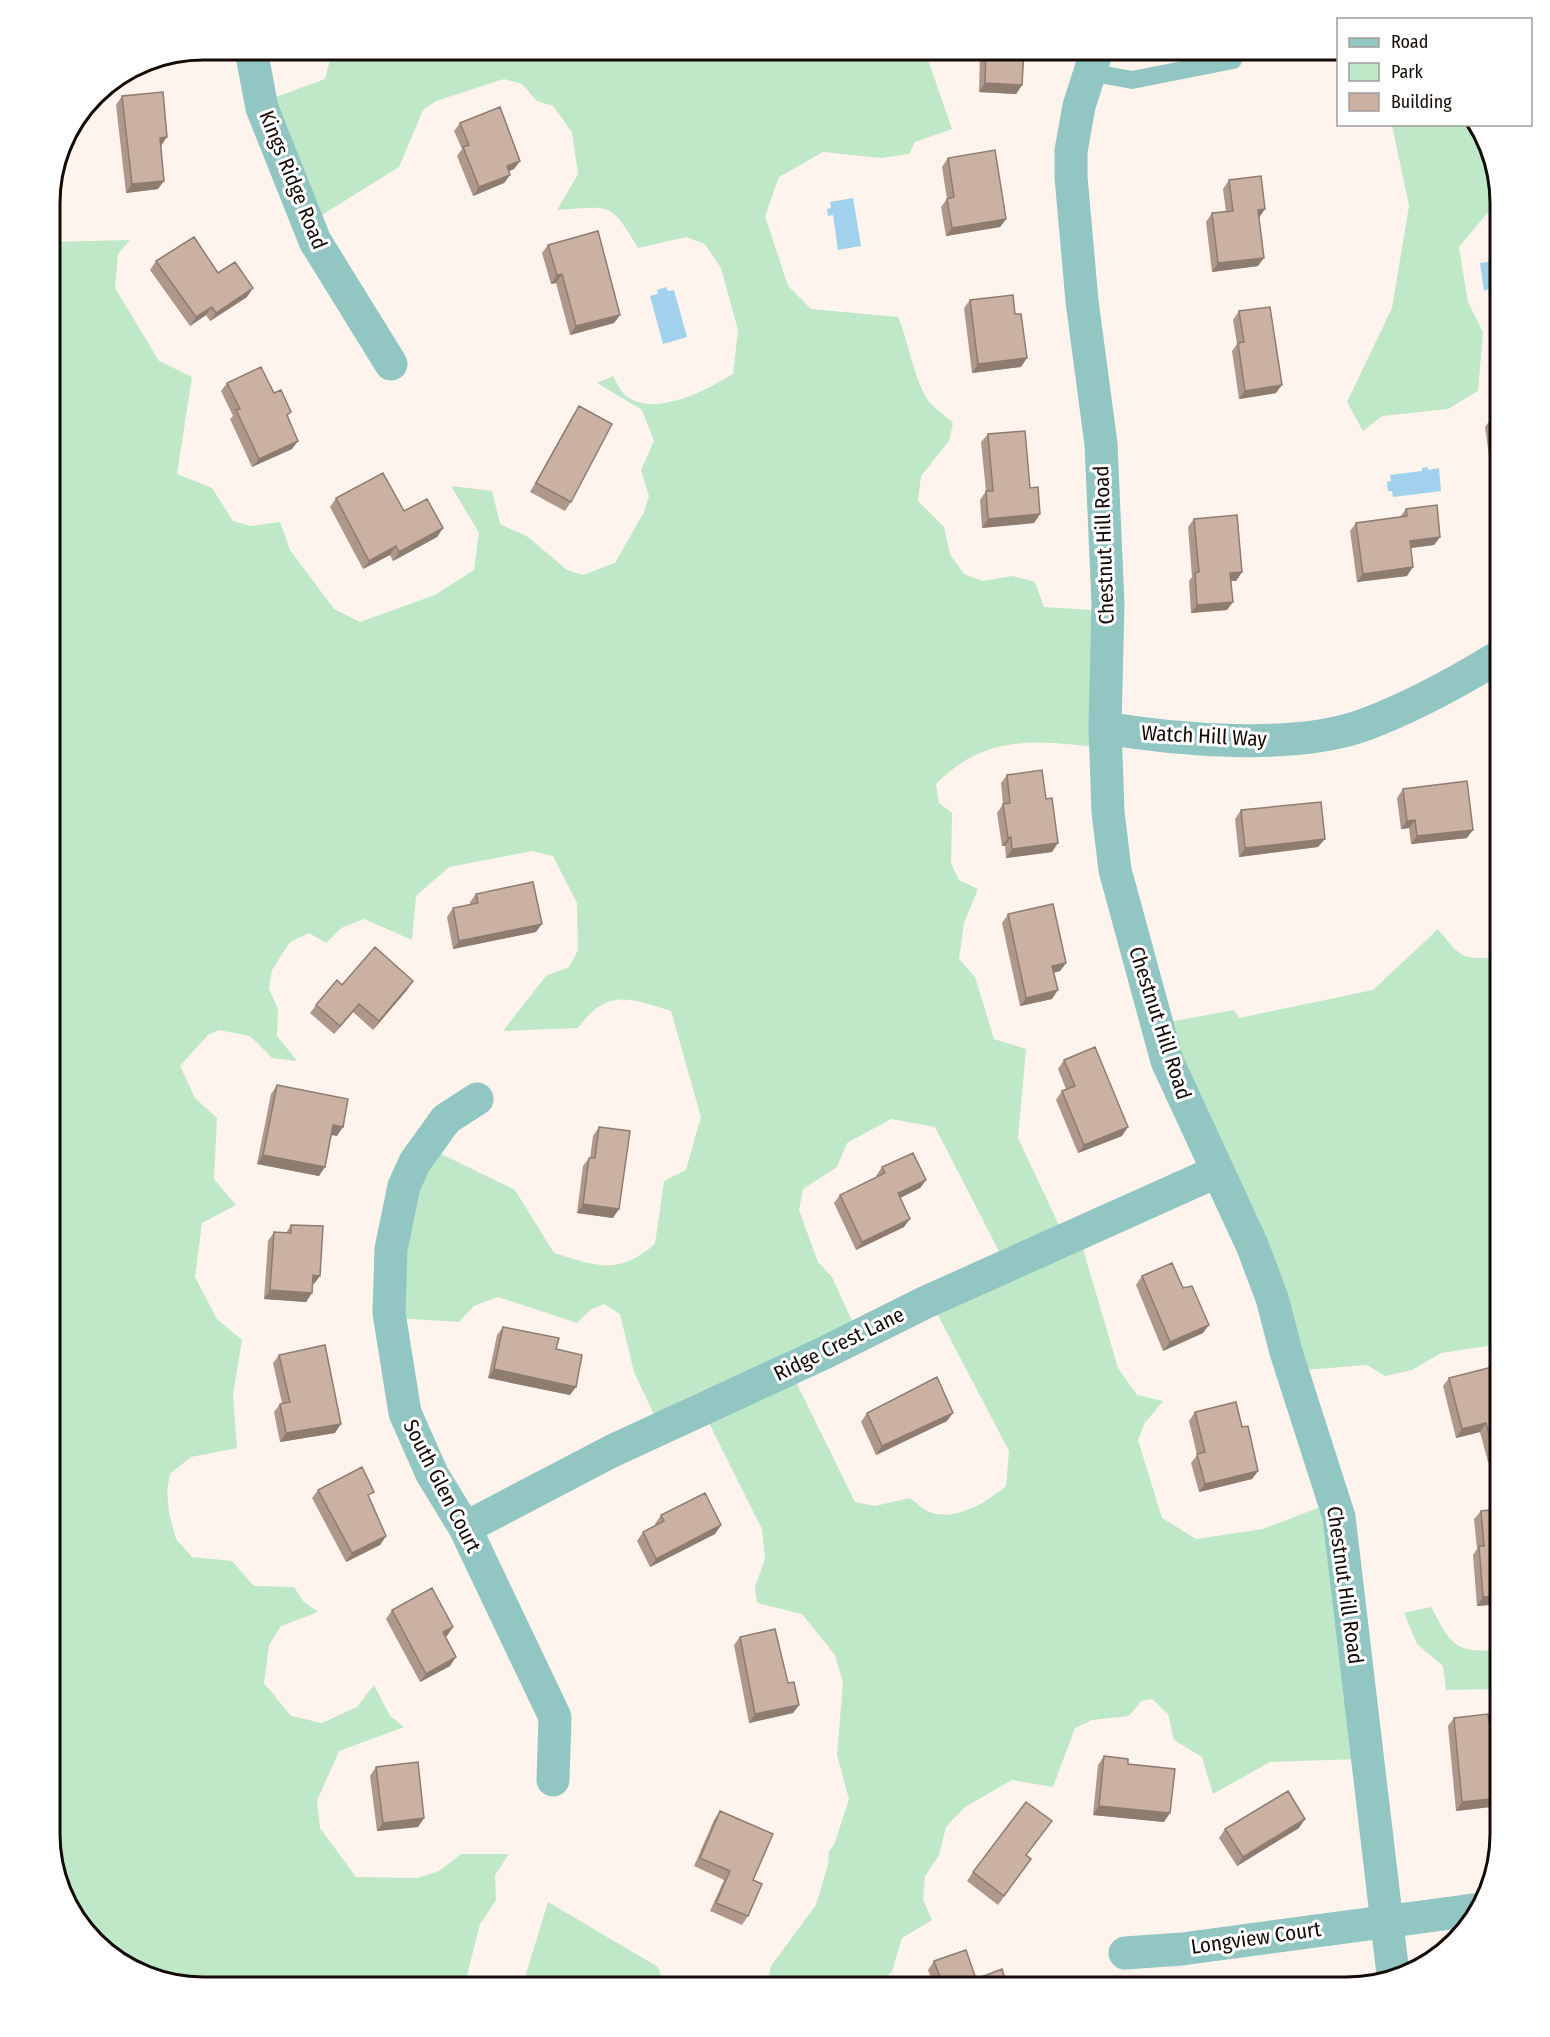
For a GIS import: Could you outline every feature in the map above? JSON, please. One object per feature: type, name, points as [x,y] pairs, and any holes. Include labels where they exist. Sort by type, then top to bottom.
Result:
[{"type":"street","name":"Kings Ridge Road","points":[[253,60],[262,108],[310,231],[391,364]]},
{"type":"street","name":"Chestnut Hill Road","points":[[1093,61],[1071,151],[1071,177],[1082,301],[1101,444],[1108,603],[1105,728],[1108,812],[1120,895],[1167,1061],[1252,1245],[1272,1298],[1286,1352],[1339,1516],[1392,1969]]},
{"type":"street","name":"Watch Hill Way","points":[[1105,728],[1137,733],[1260,741],[1338,732],[1360,726],[1439,693],[1490,662]]},
{"type":"street","name":"South Glen Court","points":[[477,1099],[446,1119],[415,1162],[404,1186],[396,1216],[388,1281],[390,1325],[405,1413],[432,1474],[465,1528],[555,1717],[554,1780]]},
{"type":"street","name":"Ridge Crest Lane","points":[[465,1528],[612,1451],[824,1353],[924,1303],[1218,1171]]},
{"type":"street","name":"Longview Court","points":[[1125,1953],[1182,1949],[1468,1911]]},
{"type":"lane","points":[[1093,61],[1132,80],[1233,60]]},
{"type":"green space","points":[[330,60],[928,60],[952,129],[915,142],[909,154],[881,158],[823,152],[779,177],[765,216],[788,286],[811,309],[898,317],[917,378],[928,401],[953,423],[949,441],[921,476],[918,501],[944,527],[950,554],[964,574],[982,581],[1013,576],[1035,582],[1044,607],[1106,611],[1109,749],[1039,743],[996,748],[976,755],[956,767],[936,784],[939,803],[952,813],[951,863],[959,880],[978,889],[964,923],[959,959],[975,977],[994,1039],[1026,1049],[1018,1138],[1064,1236],[1081,1242],[1118,1368],[1137,1395],[1163,1401],[1144,1424],[1138,1440],[1162,1518],[1196,1539],[1263,1529],[1328,1504],[1359,1759],[1270,1762],[1213,1794],[1202,1757],[1174,1740],[1168,1714],[1152,1699],[1141,1701],[1129,1716],[1092,1720],[1075,1728],[1053,1787],[1012,1780],[965,1807],[946,1827],[939,1855],[925,1876],[923,1900],[932,1920],[902,1938],[892,1972],[886,1977],[768,1977],[771,1966],[816,1905],[828,1865],[829,1851],[834,1845],[849,1799],[837,1755],[843,1682],[835,1655],[802,1614],[757,1603],[755,1587],[765,1559],[762,1529],[704,1413],[659,1425],[634,1372],[620,1314],[604,1304],[590,1310],[577,1323],[498,1297],[474,1306],[459,1322],[396,1318],[399,1220],[431,1149],[515,1190],[554,1253],[583,1262],[607,1265],[629,1261],[655,1244],[664,1181],[686,1170],[701,1117],[671,1011],[631,1000],[620,1000],[599,1007],[578,1028],[503,1031],[546,976],[569,967],[578,950],[577,903],[553,856],[532,851],[449,867],[416,896],[412,940],[364,919],[341,928],[326,943],[309,933],[290,942],[272,970],[269,989],[278,1009],[277,1036],[297,1061],[272,1058],[250,1036],[218,1030],[208,1035],[180,1066],[195,1098],[217,1118],[214,1179],[236,1205],[202,1223],[195,1277],[217,1319],[242,1340],[233,1395],[237,1448],[191,1457],[170,1474],[167,1490],[169,1513],[176,1539],[192,1557],[232,1561],[254,1586],[294,1587],[303,1601],[318,1612],[281,1626],[269,1645],[264,1683],[291,1716],[322,1723],[357,1707],[374,1685],[390,1716],[404,1727],[339,1751],[317,1801],[320,1828],[356,1877],[417,1878],[439,1871],[461,1854],[509,1854],[495,1875],[496,1900],[480,1924],[467,1977],[194,1977],[175,1974],[140,1962],[109,1942],[79,1906],[65,1871],[60,1834],[60,242],[130,240],[118,254],[115,288],[159,361],[192,377],[177,474],[212,488],[233,521],[250,526],[280,522],[290,550],[334,609],[360,622],[435,595],[474,570],[479,533],[451,486],[492,491],[500,524],[528,537],[567,570],[583,575],[615,563],[644,512],[649,496],[641,470],[654,441],[642,410],[597,383],[613,376],[625,395],[637,402],[650,404],[680,400],[733,374],[738,330],[721,268],[705,244],[686,237],[638,248],[621,221],[607,210],[589,208],[557,210],[578,174],[572,132],[553,106],[537,101],[522,84],[504,79],[436,101],[423,110],[399,167],[317,218],[268,100],[325,79]],"holes":[[[891,1119],[935,1127],[1005,1263],[933,1306],[1009,1451],[1006,1486],[980,1504],[949,1515],[929,1512],[910,1498],[875,1506],[855,1502],[794,1378],[858,1334],[832,1277],[818,1262],[799,1210],[803,1189],[837,1167],[847,1143]]]},
{"type":"green space","points":[[1392,126],[1467,126],[1479,148],[1485,166],[1490,203],[1490,210],[1459,247],[1468,302],[1483,332],[1478,391],[1448,409],[1382,416],[1363,431],[1347,402],[1392,308],[1409,206]]},
{"type":"green space","points":[[1438,929],[1458,952],[1470,957],[1490,957],[1490,1346],[1441,1353],[1412,1370],[1385,1376],[1367,1365],[1304,1370],[1163,1023],[1234,1010],[1239,1018],[1373,990]]},
{"type":"green space","points":[[1431,1607],[1444,1631],[1456,1644],[1473,1650],[1490,1651],[1490,1689],[1446,1690],[1443,1666],[1417,1644],[1404,1613]]},
{"type":"green space","points":[[548,1902],[658,1967],[662,1977],[525,1977]]},
{"type":"water","points":[[853,198],[861,246],[838,250],[833,215],[828,216],[827,209],[831,208],[830,202]]},
{"type":"water","points":[[1490,262],[1490,289],[1484,291],[1480,263]]},
{"type":"water","points":[[666,287],[668,291],[674,290],[687,337],[663,344],[650,296],[658,294],[657,290]]},
{"type":"water","points":[[1428,467],[1428,470],[1439,468],[1441,491],[1393,497],[1392,491],[1388,491],[1387,482],[1391,481],[1390,475],[1422,471],[1422,468]]},
{"type":"building","points":[[986,60],[1023,60],[1022,85],[985,83]]},
{"type":"building","points":[[163,92],[167,137],[160,138],[164,181],[132,184],[122,96]]},
{"type":"building","points":[[500,107],[520,161],[507,166],[510,175],[479,187],[463,147],[469,145],[460,123]]},
{"type":"building","points":[[995,150],[1006,219],[952,228],[947,199],[954,197],[948,158]]},
{"type":"building","points":[[1261,176],[1265,209],[1258,210],[1264,258],[1218,263],[1212,213],[1233,211],[1229,180]]},
{"type":"building","points":[[598,231],[620,315],[576,326],[562,274],[557,275],[548,245]]},
{"type":"building","points":[[194,237],[218,273],[235,262],[253,288],[216,313],[212,307],[196,317],[156,261]]},
{"type":"building","points":[[1013,295],[1015,314],[1021,314],[1027,358],[978,364],[970,300]]},
{"type":"building","points":[[1270,307],[1282,385],[1245,391],[1238,343],[1244,342],[1239,311]]},
{"type":"building","points":[[261,367],[274,393],[281,390],[291,412],[287,415],[298,441],[259,459],[236,410],[240,409],[227,383]]},
{"type":"building","points":[[579,406],[612,424],[571,502],[536,483]]},
{"type":"building","points":[[1025,431],[1030,488],[1038,487],[1040,514],[988,519],[986,491],[993,491],[988,434]]},
{"type":"building","points":[[383,473],[404,511],[427,499],[443,528],[399,552],[396,546],[369,561],[336,498]]},
{"type":"building","points":[[1437,505],[1440,537],[1410,541],[1413,567],[1363,574],[1356,523],[1407,516],[1406,509]]},
{"type":"building","points":[[1237,515],[1242,572],[1230,573],[1233,602],[1197,605],[1195,573],[1199,572],[1194,519]]},
{"type":"building","points":[[1042,770],[1046,799],[1052,798],[1058,843],[1012,849],[1003,804],[1010,803],[1007,775]]},
{"type":"building","points":[[1467,781],[1473,830],[1417,836],[1415,820],[1407,821],[1403,789]]},
{"type":"building","points":[[1321,802],[1325,839],[1245,848],[1241,810]]},
{"type":"building","points":[[533,882],[542,924],[459,941],[453,908],[478,903],[476,894]]},
{"type":"building","points":[[1053,904],[1066,963],[1052,966],[1058,990],[1026,998],[1008,914]]},
{"type":"building","points":[[375,947],[413,981],[379,1021],[359,1004],[340,1026],[316,1005],[337,980],[342,985]]},
{"type":"building","points":[[1095,1047],[1128,1127],[1084,1145],[1062,1091],[1075,1086],[1064,1060]]},
{"type":"building","points":[[277,1085],[348,1099],[343,1127],[333,1125],[325,1167],[263,1155]]},
{"type":"building","points":[[599,1127],[630,1131],[619,1209],[583,1204],[589,1158],[595,1158]]},
{"type":"building","points":[[913,1153],[926,1180],[898,1193],[910,1219],[862,1242],[840,1195],[885,1173],[882,1167]]},
{"type":"building","points":[[291,1225],[323,1226],[320,1276],[313,1275],[312,1293],[270,1290],[274,1232],[291,1233]]},
{"type":"building","points":[[1172,1263],[1183,1288],[1192,1286],[1209,1325],[1170,1342],[1142,1276]]},
{"type":"building","points":[[503,1327],[559,1338],[556,1349],[582,1355],[576,1387],[494,1369]]},
{"type":"building","points":[[325,1345],[341,1424],[286,1433],[280,1404],[290,1402],[279,1355]]},
{"type":"building","points":[[1490,1368],[1490,1438],[1486,1423],[1462,1429],[1449,1378]]},
{"type":"building","points":[[937,1377],[953,1413],[882,1446],[867,1413]]},
{"type":"building","points":[[1236,1402],[1242,1427],[1248,1426],[1258,1471],[1205,1484],[1197,1454],[1205,1452],[1195,1412]]},
{"type":"building","points":[[362,1467],[374,1492],[368,1495],[386,1536],[352,1553],[318,1490]]},
{"type":"building","points":[[705,1493],[721,1525],[656,1559],[643,1532],[664,1521],[661,1515]]},
{"type":"building","points":[[1490,1510],[1490,1597],[1483,1597],[1479,1546],[1484,1546],[1481,1511]]},
{"type":"building","points":[[432,1588],[453,1627],[443,1632],[456,1657],[426,1674],[392,1610]]},
{"type":"building","points":[[775,1629],[788,1683],[794,1682],[799,1705],[755,1714],[740,1637]]},
{"type":"building","points":[[1488,1714],[1490,1722],[1490,1799],[1462,1802],[1454,1718]]},
{"type":"building","points":[[1104,1756],[1128,1759],[1128,1764],[1175,1769],[1170,1813],[1099,1806]]},
{"type":"building","points":[[418,1762],[424,1818],[383,1823],[376,1767]]},
{"type":"building","points":[[1288,1791],[1305,1819],[1243,1857],[1225,1829]]},
{"type":"building","points":[[1026,1802],[1052,1821],[1026,1855],[1031,1859],[1004,1896],[973,1872]]},
{"type":"building","points":[[720,1811],[773,1834],[753,1880],[762,1884],[748,1916],[716,1903],[730,1871],[700,1858]]},
{"type":"building","points":[[966,1950],[975,1977],[940,1977],[934,1961]]},
{"type":"building","points":[[1002,1969],[1005,1977],[981,1977]]}]
